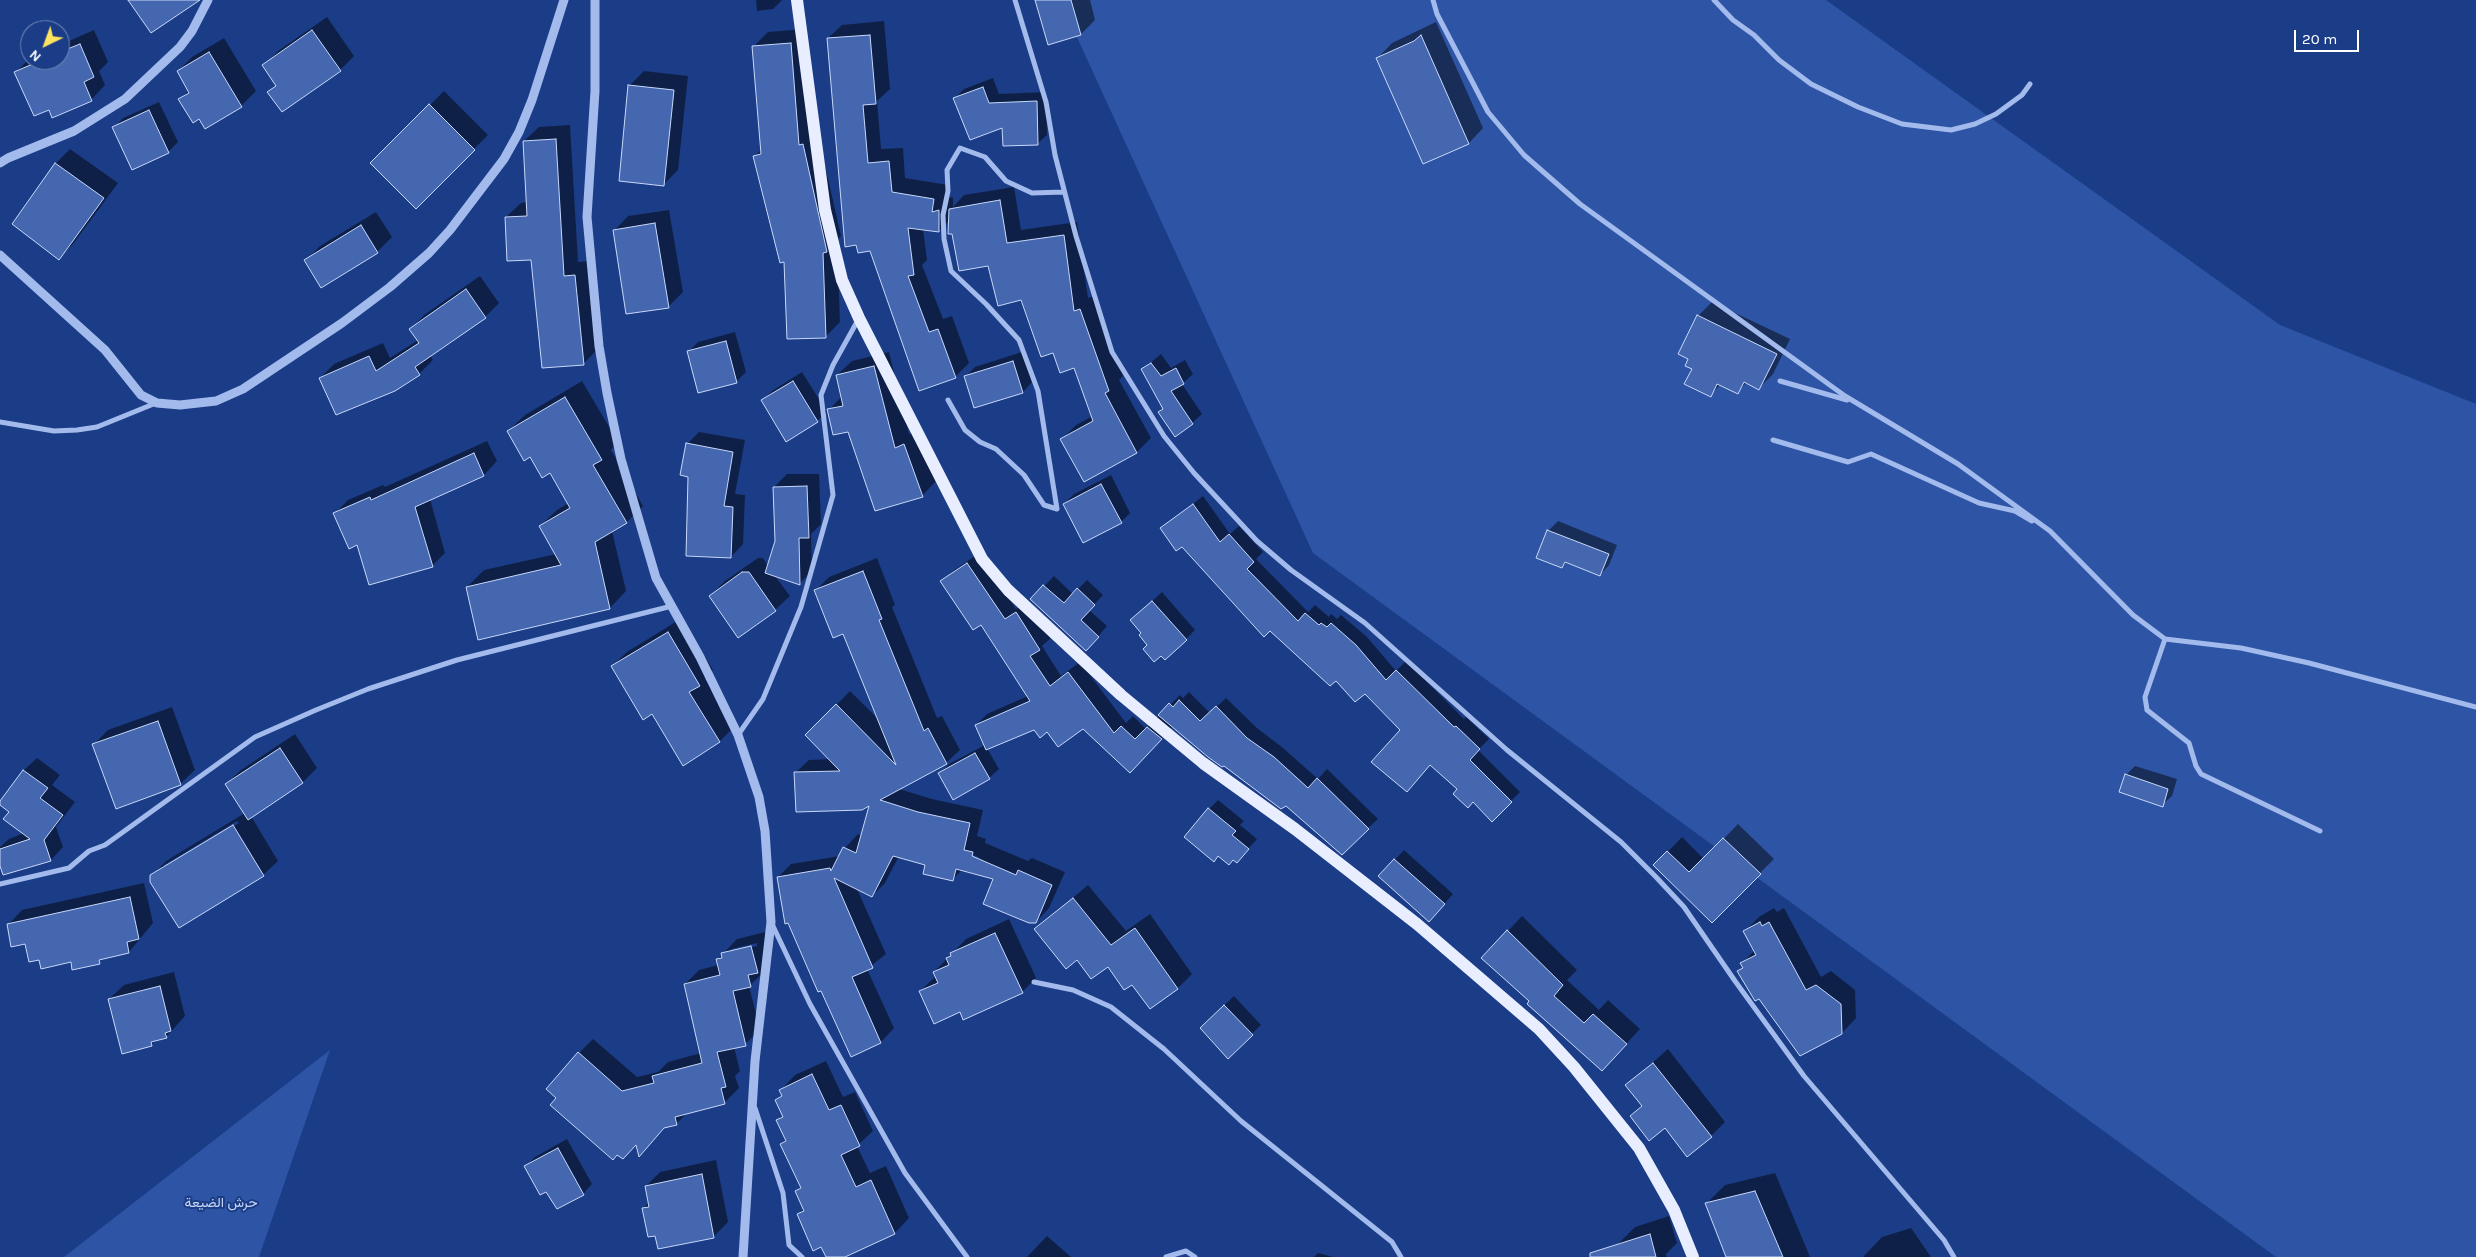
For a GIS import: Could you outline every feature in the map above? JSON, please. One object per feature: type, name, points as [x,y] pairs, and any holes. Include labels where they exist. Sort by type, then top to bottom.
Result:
[{"type":"main road","points":[[796,0],[825,210],[842,280],[859,318],[982,559],[1008,590],[1128,701],[1203,763],[1295,829],[1417,924],[1538,1029],[1574,1068],[1639,1148],[1674,1210],[1693,1257]]},
{"type":"street","points":[[0,163],[74,131],[126,99],[180,47],[192,31],[208,0]]},
{"type":"street","points":[[0,255],[105,350],[140,394],[157,403],[180,405],[216,401],[244,389],[342,323],[390,287],[429,253],[450,230],[504,160],[519,132],[532,100],[564,0]]},
{"type":"street","points":[[595,0],[595,92],[587,217],[599,346],[606,393],[631,494],[656,578],[721,698],[738,736],[759,797],[765,832],[771,922],[752,1100],[743,1257]]},
{"type":"street","points":[[1015,0],[1043,94],[1064,192],[1112,352],[1164,436],[1194,473],[1257,540],[1290,570],[1365,623],[1508,750],[1621,842],[1656,877],[1684,907],[1734,981],[1804,1076],[1944,1240],[1954,1257]]},
{"type":"street","points":[[1433,0],[1437,14],[1488,112],[1524,155],[1580,204],[1853,401],[1958,464],[2050,531],[2134,615],[2165,639],[2240,648],[2300,661],[2476,707]]},
{"type":"street","points":[[1714,0],[1733,20],[1754,35],[1779,60],[1811,84],[1858,107],[1902,124],[1951,130],[1975,124],[1996,114],[2022,95],[2030,84]]},
{"type":"street","points":[[948,400],[965,430],[980,442],[996,449],[1024,475],[1044,504],[1057,509],[1038,391],[1019,340],[986,304],[951,271],[944,238],[943,215],[948,191],[947,170],[960,148],[986,157],[1006,180],[1032,193],[1064,192]]},
{"type":"street","points":[[738,736],[763,699],[801,607],[833,495],[821,395],[833,365],[859,318]]},
{"type":"street","points":[[1780,381],[1853,401]]},
{"type":"street","points":[[0,422],[54,431],[77,430],[97,427],[157,403]]},
{"type":"street","points":[[1773,440],[1848,462],[1871,454],[1979,503],[2015,511],[2050,531]]},
{"type":"street","points":[[0,884],[68,868],[90,851],[105,845],[255,737],[316,710],[368,689],[457,660],[672,606]]},
{"type":"street","points":[[2165,639],[2145,697],[2148,710],[2189,743],[2193,750],[2196,766],[2201,774],[2320,831]]},
{"type":"street","points":[[771,922],[810,1004],[905,1173],[967,1257]]},
{"type":"street","points":[[1034,982],[1073,990],[1111,1007],[1164,1049],[1241,1121],[1392,1242],[1401,1257]]},
{"type":"street","points":[[752,1100],[783,1193],[789,1245],[802,1257]]},
{"type":"street","points":[[1166,1257],[1186,1251],[1195,1257]]},
{"type":"green space","points":[[1060,0],[1826,0],[2280,325],[2476,404],[2476,1257],[2276,1257],[1313,553]]},
{"type":"green space","name":"حرش الضيعة","points":[[330,1050],[259,1257],[64,1257]]},
{"type":"building","points":[[128,0],[200,0],[151,33]]},
{"type":"building","points":[[1035,0],[1071,0],[1081,35],[1048,45]]},
{"type":"building","points":[[312,30],[341,71],[282,112],[267,92],[276,86],[262,65]]},
{"type":"building","points":[[870,35],[876,104],[863,105],[868,163],[889,161],[892,192],[934,199],[932,212],[939,210],[939,232],[908,228],[914,275],[908,276],[929,332],[938,329],[956,378],[919,391],[870,251],[858,253],[856,245],[845,247],[827,38]]},
{"type":"building","points":[[1421,35],[1469,144],[1423,164],[1376,58],[1414,41]]},
{"type":"building","points":[[791,43],[799,145],[803,144],[827,252],[823,253],[826,338],[787,339],[784,262],[780,263],[753,156],[761,154],[752,46]]},
{"type":"building","points":[[80,44],[94,77],[84,82],[92,101],[52,118],[49,110],[34,116],[14,72],[20,69],[70,70],[70,48]]},
{"type":"building","points":[[209,52],[242,107],[205,129],[199,119],[193,123],[178,99],[189,93],[177,71]]},
{"type":"building","points":[[628,85],[674,90],[664,186],[619,181]]},
{"type":"building","points":[[983,87],[989,103],[1037,101],[1038,145],[1003,146],[1002,128],[970,140],[953,98]]},
{"type":"building","points":[[429,104],[475,150],[416,209],[370,163]]},
{"type":"building","points":[[149,110],[169,153],[132,170],[112,127]]},
{"type":"building","points":[[556,139],[564,276],[575,275],[584,365],[542,368],[531,260],[507,261],[505,217],[527,216],[523,141]]},
{"type":"building","points":[[55,163],[104,198],[59,260],[12,224]]},
{"type":"building","points":[[1000,200],[1007,243],[1064,235],[1074,311],[1080,309],[1109,391],[1105,393],[1137,453],[1084,482],[1060,439],[1093,421],[1074,368],[1060,373],[1053,353],[1041,357],[1021,300],[998,306],[988,266],[959,271],[952,234],[948,234],[949,209]]},
{"type":"building","points":[[655,223],[669,308],[626,314],[613,230]]},
{"type":"building","points":[[361,225],[378,253],[321,288],[304,260]]},
{"type":"building","points":[[466,289],[486,318],[415,367],[420,375],[395,391],[336,415],[319,378],[369,356],[376,371],[419,343],[409,329]]},
{"type":"building","points":[[1697,315],[1777,354],[1759,390],[1744,382],[1738,394],[1717,384],[1711,397],[1684,384],[1692,369],[1685,366],[1688,359],[1678,354]]},
{"type":"building","points":[[726,341],[737,383],[698,393],[687,351]]},
{"type":"building","points":[[1013,361],[1023,393],[974,408],[964,376]]},
{"type":"building","points":[[1151,363],[1161,376],[1176,368],[1184,384],[1171,391],[1193,424],[1175,437],[1158,412],[1163,409],[1141,369]]},
{"type":"building","points":[[874,366],[895,448],[904,444],[923,497],[875,511],[848,432],[833,435],[827,409],[843,406],[836,375]]},
{"type":"building","points":[[793,381],[818,422],[786,442],[761,400]]},
{"type":"building","points":[[565,397],[602,460],[593,465],[627,523],[595,542],[610,609],[478,640],[466,587],[561,565],[539,526],[570,508],[550,473],[542,478],[530,457],[524,461],[507,431]]},
{"type":"building","points":[[686,443],[733,452],[724,506],[733,507],[731,558],[686,556],[688,477],[680,475]]},
{"type":"building","points":[[474,453],[484,476],[415,507],[433,567],[369,585],[357,545],[349,549],[333,513],[370,497],[371,500]]},
{"type":"building","points":[[1101,484],[1122,523],[1083,543],[1063,504]]},
{"type":"building","points":[[807,486],[809,538],[799,538],[800,585],[765,573],[775,541],[773,487]]},
{"type":"building","points":[[1193,504],[1220,542],[1229,534],[1254,562],[1247,569],[1298,621],[1305,613],[1319,625],[1321,623],[1327,627],[1331,623],[1356,645],[1386,680],[1396,670],[1454,727],[1456,726],[1480,749],[1470,760],[1512,802],[1492,822],[1473,802],[1468,808],[1453,794],[1457,789],[1430,765],[1407,792],[1371,762],[1400,730],[1365,694],[1355,702],[1336,681],[1330,686],[1270,631],[1264,637],[1182,547],[1176,551],[1160,528]]},
{"type":"building","points":[[1547,530],[1609,554],[1600,576],[1565,562],[1562,568],[1536,558]]},
{"type":"building","points":[[967,563],[1005,619],[1016,612],[1040,650],[1030,656],[1050,686],[1068,672],[1114,733],[1121,726],[1135,739],[1147,727],[1162,739],[1130,773],[1083,729],[1058,747],[1047,732],[1040,738],[1034,730],[986,750],[975,725],[1030,701],[981,625],[973,630],[940,581]]},
{"type":"building","points":[[863,571],[882,619],[879,620],[924,731],[928,728],[947,764],[880,800],[918,812],[970,823],[964,850],[973,852],[972,856],[1016,875],[1018,870],[1052,885],[1036,923],[1029,923],[983,904],[993,879],[956,869],[953,881],[923,874],[925,865],[893,856],[872,897],[834,878],[873,968],[852,977],[881,1043],[851,1057],[821,991],[818,992],[788,923],[785,924],[777,877],[830,868],[831,871],[843,847],[856,853],[869,806],[862,810],[796,812],[794,772],[840,771],[805,735],[836,704],[896,765],[843,634],[833,638],[814,590]]},
{"type":"building","points":[[742,572],[749,572],[776,611],[738,638],[709,596]]},
{"type":"building","points":[[1043,585],[1064,603],[1077,588],[1095,605],[1081,620],[1099,637],[1086,651],[1030,599]]},
{"type":"building","points":[[1152,601],[1187,640],[1165,660],[1161,656],[1154,662],[1143,649],[1147,645],[1139,635],[1141,633],[1130,620]]},
{"type":"building","points":[[668,632],[700,686],[689,692],[720,742],[683,766],[652,714],[643,720],[611,666]]},
{"type":"building","points":[[1179,700],[1200,721],[1216,706],[1247,738],[1274,757],[1308,788],[1317,778],[1369,829],[1342,855],[1286,806],[1281,809],[1224,766],[1222,767],[1208,757],[1158,715],[1169,703],[1173,707]]},
{"type":"building","points":[[158,721],[181,785],[116,809],[92,744]]},
{"type":"building","points":[[280,748],[303,783],[248,820],[225,784]]},
{"type":"building","points":[[975,753],[990,779],[953,800],[938,773]]},
{"type":"building","points":[[23,770],[48,788],[40,798],[63,815],[44,840],[51,861],[3,875],[0,866],[0,849],[30,839],[3,819],[9,812],[0,805],[0,801]]},
{"type":"building","points":[[2125,774],[2168,789],[2163,807],[2119,792]]},
{"type":"building","points":[[1208,808],[1236,831],[1232,835],[1249,849],[1237,863],[1233,860],[1229,865],[1218,856],[1214,862],[1184,837]]},
{"type":"building","points":[[233,825],[264,876],[179,928],[150,882],[150,875]]},
{"type":"building","points":[[1723,838],[1761,874],[1712,923],[1653,865],[1667,851],[1689,872]]},
{"type":"building","points":[[1394,859],[1445,904],[1429,922],[1378,876]]},
{"type":"building","points":[[130,897],[139,939],[127,942],[129,953],[99,960],[100,964],[72,970],[71,962],[41,969],[39,960],[29,962],[25,944],[11,947],[7,924]]},
{"type":"building","points":[[1073,898],[1111,945],[1135,928],[1178,989],[1150,1009],[1132,985],[1124,990],[1108,967],[1091,979],[1077,960],[1066,969],[1034,929]]},
{"type":"building","points":[[1760,922],[1762,926],[1769,922],[1806,990],[1816,985],[1841,1004],[1842,1034],[1800,1056],[1759,999],[1755,1001],[1737,971],[1743,968],[1740,963],[1756,955],[1743,931]]},
{"type":"building","points":[[1507,930],[1563,985],[1554,996],[1584,1023],[1593,1014],[1627,1044],[1602,1071],[1527,1004],[1529,1001],[1481,958]]},
{"type":"building","points":[[995,933],[1023,993],[963,1020],[960,1012],[934,1024],[919,991],[938,983],[933,972],[949,965],[946,958],[951,956],[950,953]]},
{"type":"building","points":[[751,946],[758,973],[748,975],[751,987],[733,991],[746,1046],[717,1052],[726,1087],[721,1088],[725,1104],[675,1117],[677,1125],[664,1128],[639,1157],[636,1145],[623,1159],[617,1155],[613,1160],[550,1105],[556,1098],[546,1089],[578,1052],[622,1091],[654,1083],[652,1076],[702,1063],[684,984],[720,975],[716,959],[722,958],[721,953]]},
{"type":"building","points":[[160,986],[171,1031],[165,1033],[167,1038],[151,1042],[152,1046],[122,1054],[108,999]]},
{"type":"building","points":[[1224,1005],[1253,1035],[1228,1059],[1200,1028]]},
{"type":"building","points":[[1653,1063],[1712,1137],[1687,1157],[1665,1128],[1649,1141],[1630,1116],[1642,1106],[1625,1085]]},
{"type":"building","points":[[812,1074],[829,1110],[841,1105],[860,1146],[841,1155],[856,1187],[871,1180],[895,1234],[845,1257],[826,1257],[821,1247],[813,1251],[797,1214],[804,1211],[795,1191],[801,1188],[780,1144],[786,1141],[776,1120],[783,1117],[775,1100],[782,1096],[779,1090]]},
{"type":"building","points":[[558,1148],[584,1195],[557,1209],[546,1192],[540,1195],[524,1166]]},
{"type":"building","points":[[702,1174],[714,1238],[658,1249],[655,1236],[648,1237],[642,1208],[649,1207],[645,1186]]},
{"type":"building","points":[[1755,1191],[1783,1257],[1726,1257],[1705,1203]]},
{"type":"building","points":[[1650,1234],[1656,1257],[1590,1257],[1590,1253]]}]
